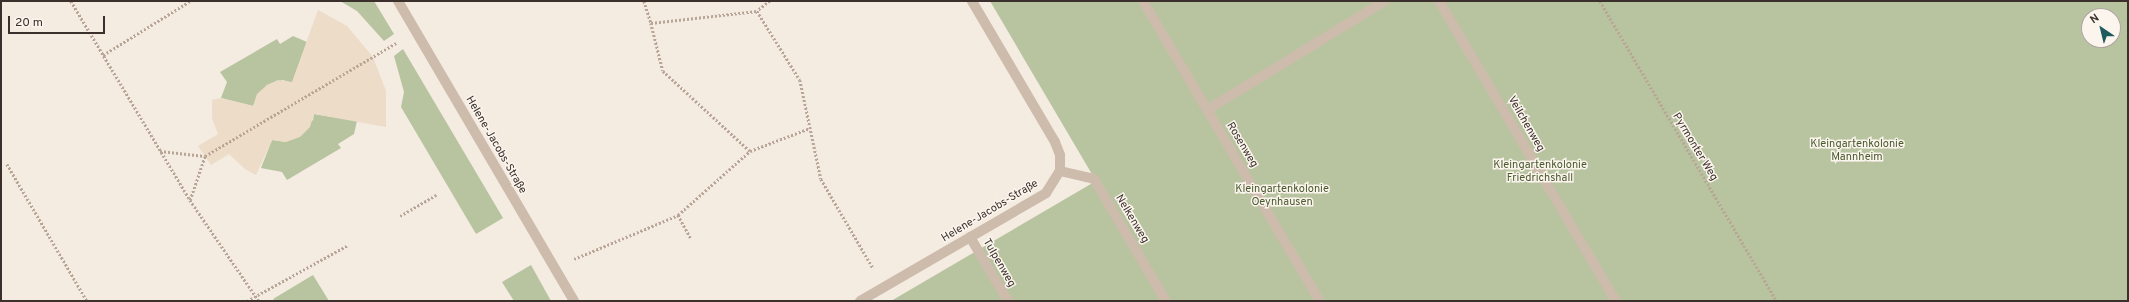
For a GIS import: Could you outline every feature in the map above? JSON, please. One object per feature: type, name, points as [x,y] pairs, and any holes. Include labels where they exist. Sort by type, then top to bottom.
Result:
[{"type":"street","name":"Helene-Jacobs-Straße","points":[[398,1],[574,301]]},
{"type":"street","points":[[972,1],[1055,142],[1060,155],[1060,172]]},
{"type":"street","name":"Rosenweg","points":[[1143,1],[1320,301]]},
{"type":"street","points":[[1207,110],[1385,1]]},
{"type":"street","name":"Veilchenweg","points":[[1439,1],[1616,301]]},
{"type":"street","name":"Helene-Jacobs-Straße","points":[[860,301],[1046,193],[1060,172]]},
{"type":"street","name":"Nelkenweg","points":[[1060,172],[1094,179],[1166,301]]},
{"type":"street","name":"Tulpenweg","points":[[970,237],[1008,301]]},
{"type":"path","points":[[71,1],[190,200],[259,301]]},
{"type":"path","points":[[102,54],[190,1]]},
{"type":"path","points":[[644,1],[663,71],[750,151]]},
{"type":"path","points":[[651,23],[757,11],[770,1]]},
{"type":"path","name":"Pyrmonter Weg","points":[[1600,1],[1777,301]]},
{"type":"path","points":[[757,11],[800,80],[821,179],[884,287]]},
{"type":"path","points":[[160,151],[205,156],[380,53]]},
{"type":"path","points":[[554,267],[678,216],[750,151],[810,128]]},
{"type":"path","points":[[190,200],[205,156]]},
{"type":"path","points":[[7,164],[87,301]]},
{"type":"path","points":[[400,216],[436,195]]},
{"type":"path","points":[[678,216],[691,238]]},
{"type":"path","points":[[247,301],[348,245]]},
{"type":"green space","points":[[340,1],[374,1],[394,34],[384,41],[357,11]]},
{"type":"green space","points":[[990,1],[2128,1],[2128,301],[891,301],[1096,181]]},
{"type":"green space","points":[[293,36],[307,42],[292,83],[283,80],[267,85],[253,106],[221,98],[227,82],[220,72],[277,39],[280,44]]},
{"type":"green space","points":[[403,49],[503,218],[476,234],[401,107],[404,92],[394,56]]},
{"type":"green space","points":[[314,114],[357,121],[354,134],[338,144],[341,148],[287,180],[282,172],[261,168],[272,140],[286,142],[313,120]]},
{"type":"green space","points":[[531,265],[551,301],[514,301],[502,282]]},
{"type":"green space","points":[[313,275],[329,301],[275,301],[273,299]]},
{"type":"shaded area","points":[[318,10],[347,26],[373,57],[386,91],[386,127],[314,114],[310,127],[300,137],[286,142],[272,140],[256,175],[245,169],[229,154],[211,165],[198,146],[218,134],[212,118],[212,100],[221,98],[253,106],[257,94],[267,85],[278,80],[292,82]]},
{"type":"park label","name":"Kleingartenkolonie Mannheim","points":[[1857,151]]},
{"type":"park label","name":"Kleingartenkolonie Friedrichshall","points":[[1540,172]]},
{"type":"park label","name":"Kleingartenkolonie Oeynhausen","points":[[1282,196]]}]
